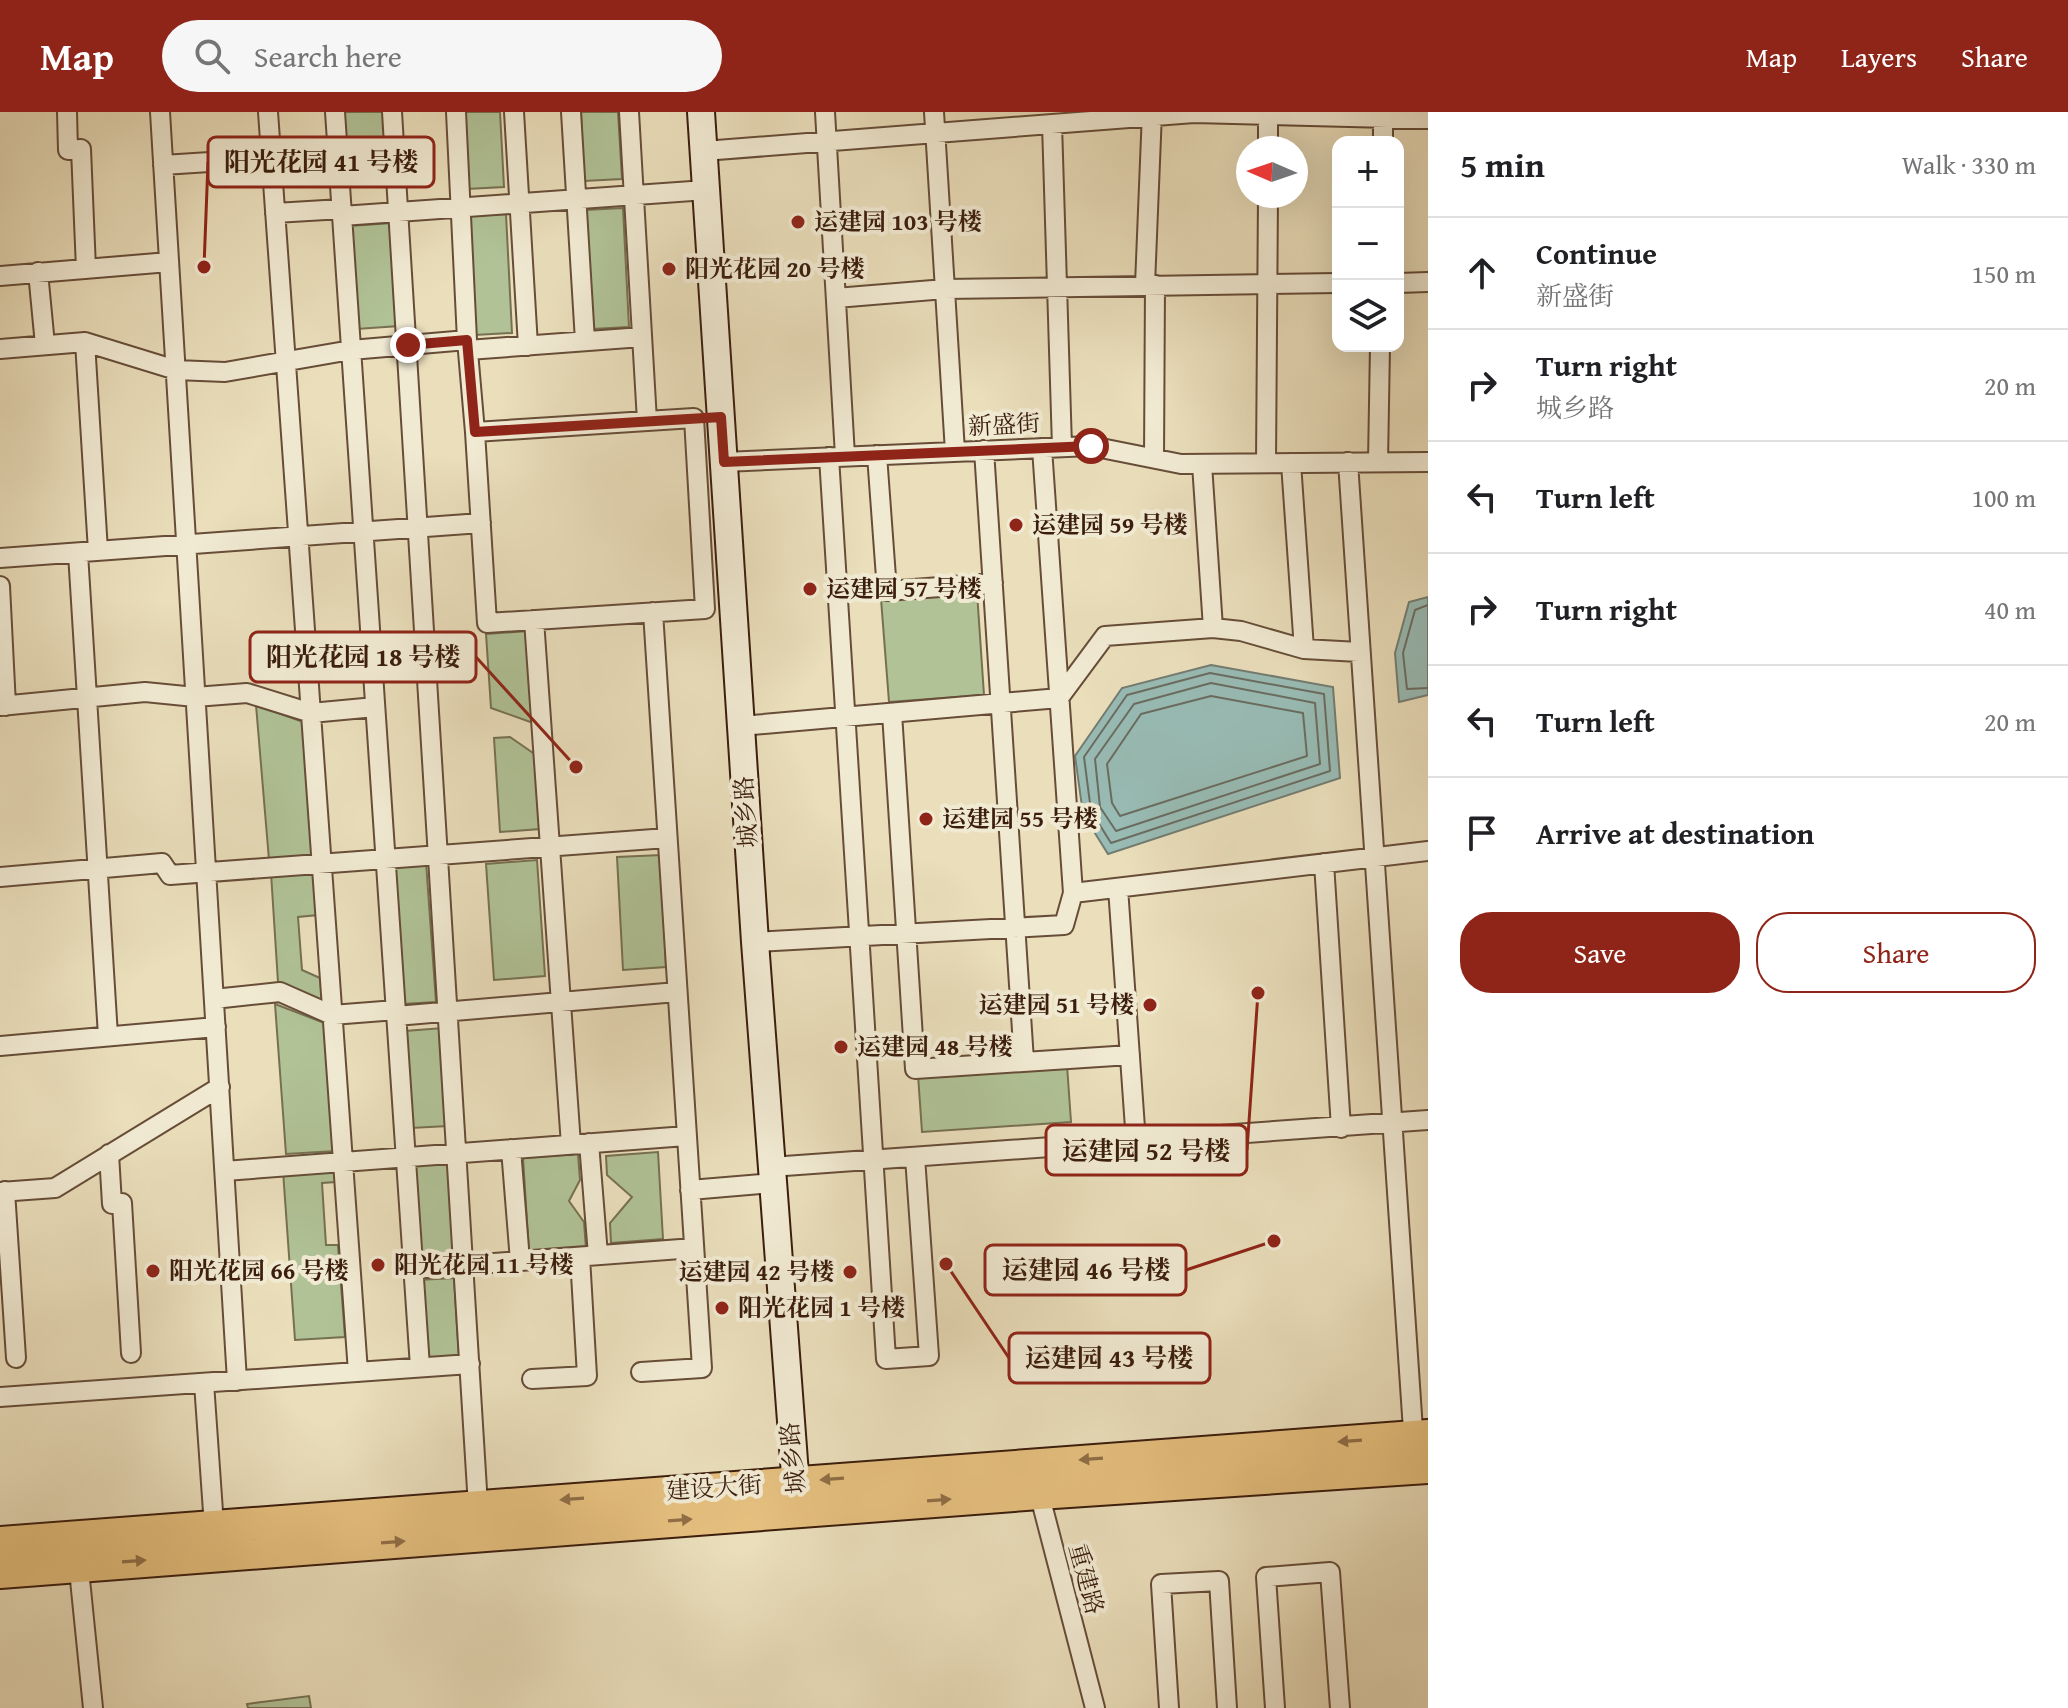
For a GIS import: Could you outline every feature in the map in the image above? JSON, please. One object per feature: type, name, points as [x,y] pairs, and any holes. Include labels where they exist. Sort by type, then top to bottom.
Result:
[{"type":"highway","name":"建设大街","points":[[0,1543],[77,1551],[1035,1478],[1421,1452]]},
{"type":"highway","name":"建设大街","points":[[0,1572],[77,1551],[214,1526],[478,1506],[796,1496]]},
{"type":"main road","name":"城乡路","points":[[701,112],[755,942],[796,1496]]},
{"type":"street","points":[[67,112],[68,150],[81,149],[86,269]]},
{"type":"street","points":[[160,112],[237,1381]]},
{"type":"street","points":[[268,112],[358,1372]]},
{"type":"street","points":[[335,112],[420,1367]]},
{"type":"street","points":[[392,112],[478,1506]]},
{"type":"street","points":[[456,112],[487,623],[733,608]]},
{"type":"street","points":[[514,112],[528,346]]},
{"type":"street","points":[[571,112],[585,341]]},
{"type":"street","points":[[629,112],[647,421]]},
{"type":"street","points":[[825,112],[836,298],[837,457],[845,717],[886,1359],[929,1356],[915,1157]]},
{"type":"street","points":[[934,112],[955,452]]},
{"type":"street","points":[[704,151],[1152,114],[1383,115],[1428,119]]},
{"type":"street","points":[[1152,114],[1150,285],[1154,458]]},
{"type":"street","points":[[1268,114],[1268,136]]},
{"type":"street","points":[[1383,115],[1383,136]]},
{"type":"street","points":[[1052,124],[1062,447]]},
{"type":"street","points":[[163,165],[271,158]]},
{"type":"street","points":[[275,213],[399,212],[706,190]]},
{"type":"street","points":[[1266,463],[1268,208]]},
{"type":"street","points":[[0,276],[169,262]]},
{"type":"street","points":[[38,272],[45,345]]},
{"type":"street","points":[[1404,283],[1428,282]]},
{"type":"street","points":[[836,298],[945,289],[1332,283]]},
{"type":"street","points":[[0,349],[85,342],[176,370],[225,372],[351,350],[408,345],[528,346],[642,337]]},
{"type":"street","points":[[85,342],[98,551]]},
{"type":"street","points":[[1378,462],[1380,352]]},
{"type":"street","points":[[475,432],[721,417]]},
{"type":"street","points":[[694,418],[705,609]]},
{"type":"street","name":"新盛街","points":[[724,462],[1091,446],[1202,464],[1428,462]]},
{"type":"street","points":[[755,942],[1064,925],[1073,893],[1042,448]]},
{"type":"street","points":[[984,450],[1024,1061]]},
{"type":"street","points":[[877,455],[887,591],[993,583]]},
{"type":"street","points":[[1348,462],[1391,1124],[1421,1452]]},
{"type":"street","points":[[1291,463],[1304,649]]},
{"type":"street","points":[[1202,464],[1213,628]]},
{"type":"street","points":[[0,558],[481,523]]},
{"type":"street","points":[[78,553],[108,1036]]},
{"type":"street","points":[[0,586],[3,706],[145,692],[195,697],[247,693],[311,713],[375,707]]},
{"type":"street","points":[[641,1372],[702,1368],[653,612]]},
{"type":"street","points":[[532,1379],[587,1376],[589,1256],[580,1144],[561,1002],[534,620]]},
{"type":"street","points":[[741,726],[1059,698],[1105,636],[1213,628],[1241,631],[1304,649],[1359,652]]},
{"type":"street","points":[[892,713],[915,1069],[1130,1055]]},
{"type":"street","points":[[0,877],[162,863],[170,875],[667,838]]},
{"type":"street","points":[[1073,893],[1428,851]]},
{"type":"street","points":[[1324,863],[1341,1128]]},
{"type":"street","points":[[1118,888],[1136,1142]]},
{"type":"street","points":[[214,999],[280,992],[332,1015],[449,1012],[677,992]]},
{"type":"street","points":[[0,1046],[216,1027]]},
{"type":"street","points":[[16,1358],[3,1191],[55,1188],[220,1087]]},
{"type":"street","points":[[690,1190],[873,1160],[1428,1120]]},
{"type":"street","points":[[225,1171],[686,1136]]},
{"type":"street","points":[[511,1149],[520,1261]]},
{"type":"street","points":[[109,1154],[112,1204],[122,1203],[131,1353]]},
{"type":"street","points":[[413,1269],[694,1248]]},
{"type":"street","points":[[0,1397],[470,1364]]},
{"type":"street","points":[[204,1383],[214,1526]]},
{"type":"street","name":"重建路","points":[[1035,1478],[1095,1708]]},
{"type":"street","points":[[77,1551],[93,1708]]},
{"type":"street","points":[[1275,1708],[1266,1577],[1330,1572],[1340,1708]]},
{"type":"street","points":[[1169,1708],[1161,1584],[1219,1581],[1227,1708]]},
{"type":"green space","points":[[342,112],[384,112],[390,183],[348,186]]},
{"type":"green space","points":[[463,112],[500,112],[504,187],[467,189]]},
{"type":"green space","points":[[581,112],[618,112],[622,179],[584,181]]},
{"type":"green space","points":[[623,208],[629,327],[592,329],[585,210]]},
{"type":"green space","points":[[506,214],[512,333],[475,335],[468,216]]},
{"type":"green space","points":[[392,223],[399,326],[357,329],[349,226]]},
{"type":"green space","points":[[977,592],[984,695],[889,702],[881,599]]},
{"type":"green space","points":[[529,631],[536,724],[491,708],[486,634]]},
{"type":"green space","points":[[256,705],[306,723],[316,856],[269,860]]},
{"type":"green space","points":[[510,737],[536,755],[540,829],[500,832],[494,738]]},
{"type":"green space","points":[[661,855],[666,967],[623,970],[617,857]]},
{"type":"green space","points":[[537,860],[545,976],[494,980],[486,864]]},
{"type":"green space","points":[[426,862],[436,1002],[402,1004],[392,865]]},
{"type":"green space","points":[[315,870],[318,915],[298,917],[302,970],[320,978],[322,1000],[278,982],[271,873]]},
{"type":"green space","points":[[275,1004],[327,1024],[336,1151],[286,1154]]},
{"type":"green space","points":[[443,1028],[448,1126],[411,1128],[405,1031]]},
{"type":"green space","points":[[1067,1065],[1071,1122],[922,1132],[918,1075]]},
{"type":"green space","points":[[658,1152],[663,1239],[611,1243],[610,1223],[632,1197],[607,1175],[606,1156]]},
{"type":"green space","points":[[578,1154],[580,1180],[569,1201],[584,1222],[586,1249],[529,1253],[523,1158]]},
{"type":"green space","points":[[450,1163],[455,1263],[418,1265],[412,1165]]},
{"type":"green space","points":[[335,1167],[336,1182],[322,1183],[326,1245],[338,1245],[345,1337],[295,1340],[283,1171]]},
{"type":"green space","points":[[454,1278],[459,1357],[424,1360],[418,1280]]},
{"type":"green space","points":[[309,1696],[311,1708],[248,1708],[247,1704]]},
{"type":"water","points":[[1428,597],[1428,695],[1399,702],[1395,653],[1409,602]]},
{"type":"water","points":[[1211,665],[1333,687],[1340,778],[1108,854],[1083,814],[1075,756],[1122,688]]},
{"type":"place","name":"运建园 103 号楼","points":[[798,222]]},
{"type":"place","name":"阳光花园 41 号楼","points":[[204,267]]},
{"type":"place","name":"阳光花园 20 号楼","points":[[669,269]]},
{"type":"place","name":"运建园 59 号楼","points":[[1016,525]]},
{"type":"place","name":"运建园 57 号楼","points":[[810,589]]},
{"type":"place","name":"阳光花园 18 号楼","points":[[576,767]]},
{"type":"place","name":"运建园 55 号楼","points":[[926,819]]},
{"type":"place","name":"运建园 52 号楼","points":[[1258,993]]},
{"type":"place","name":"运建园 51 号楼","points":[[1150,1005]]},
{"type":"place","name":"运建园 48 号楼","points":[[841,1047]]},
{"type":"place","name":"运建园 46 号楼","points":[[1274,1241]]},
{"type":"place","name":"运建园 43 号楼","points":[[946,1264]]},
{"type":"place","name":"阳光花园 11 号楼","points":[[378,1265]]},
{"type":"place","name":"阳光花园 66 号楼","points":[[153,1271]]},
{"type":"place","name":"运建园 42 号楼","points":[[850,1272]]},
{"type":"place","name":"阳光花园 1 号楼","points":[[722,1308]]},
{"type":"route","points":[[408,345],[467,340],[475,432],[721,417],[724,462],[1091,446]]}]
